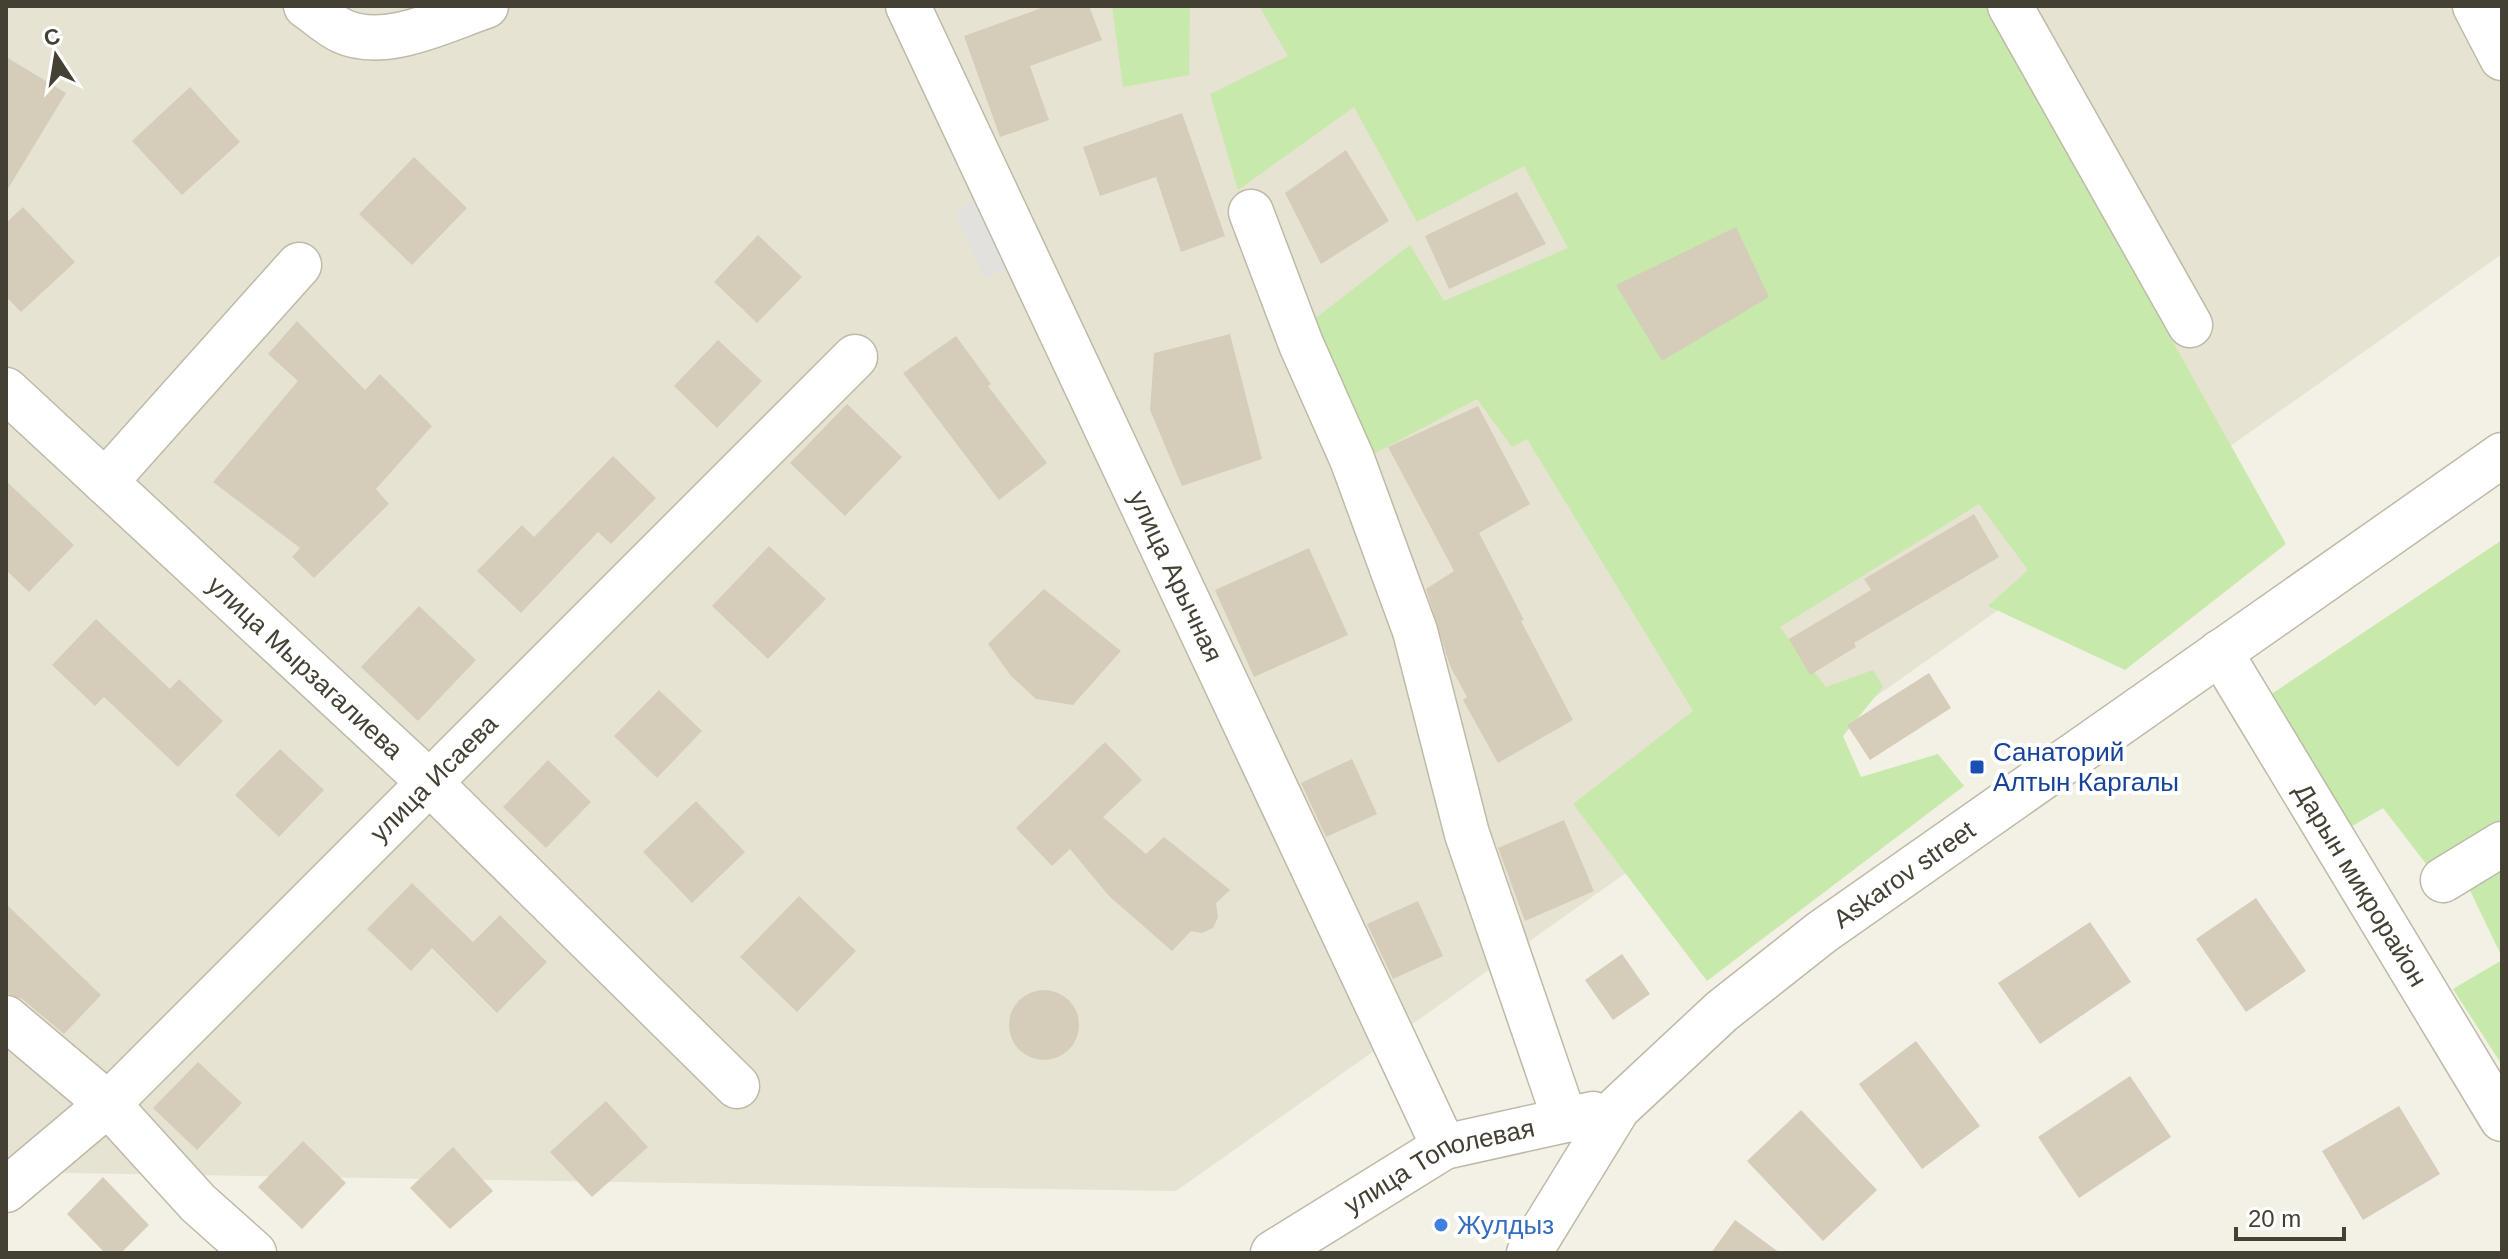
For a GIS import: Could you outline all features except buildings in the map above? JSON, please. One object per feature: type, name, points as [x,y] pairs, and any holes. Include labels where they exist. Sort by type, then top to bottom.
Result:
[{"type":"street","points":[[306,6],[342,31],[368,39],[393,37],[486,6]]},
{"type":"street","points":[[2010,6],[2190,325]]},
{"type":"street","points":[[2475,6],[2502,58]]},
{"type":"street","name":"улица Арычная","points":[[916,9],[1444,1147]]},
{"type":"street","points":[[1251,212],[1301,344],[1352,459],[1415,631],[1467,834],[1565,1120]]},
{"type":"street","points":[[105,482],[299,265]]},
{"type":"street","name":"улица Исаева","points":[[6,1190],[108,1104],[855,357]]},
{"type":"street","name":"улица Мырзагалиева","points":[[6,390],[430,783],[737,1086]]},
{"type":"street","name":"Askarov street","points":[[1529,1253],[1618,1108],[1722,1011],[1822,932],[2502,455]]},
{"type":"street","name":"Дарын микрорайон","points":[[2220,652],[2502,1119]]},
{"type":"street","points":[[2443,880],[2502,844]]},
{"type":"street","points":[[6,1018],[108,1104],[198,1203],[254,1253]]},
{"type":"street","name":"улица Тополевая","points":[[1273,1253],[1444,1147],[1618,1108]]},
{"type":"shaded area","points":[[6,6],[2502,6],[2502,254],[1176,1191],[6,1172]]},
{"type":"shaded area","points":[[979,197],[1014,268],[984,278],[955,213]]},
{"type":"green space","points":[[1112,6],[1190,6],[1189,75],[1123,87]]},
{"type":"green space","points":[[1259,6],[1985,6],[2286,544],[2125,670],[1988,606],[2028,570],[1979,504],[1780,627],[1826,687],[1873,670],[1883,687],[1843,736],[1861,777],[1938,754],[1964,786],[1707,981],[1573,804],[1693,711],[1527,439],[1512,447],[1477,399],[1366,458],[1308,324],[1410,245],[1444,301],[1568,248],[1524,166],[1417,222],[1354,107],[1238,190],[1210,94],[1288,56]]},
{"type":"green space","points":[[2502,540],[2502,831],[2433,873],[2383,808],[2342,832],[2261,701]]},
{"type":"green space","points":[[2502,862],[2502,957],[2466,882]]},
{"type":"green space","points":[[2502,960],[2502,1065],[2453,989]]},
{"type":"place","name":"Санаторий Алтын Каргалы","points":[[1977,767]]},
{"type":"place","name":"Жулдыз","points":[[1441,1225]]}]
